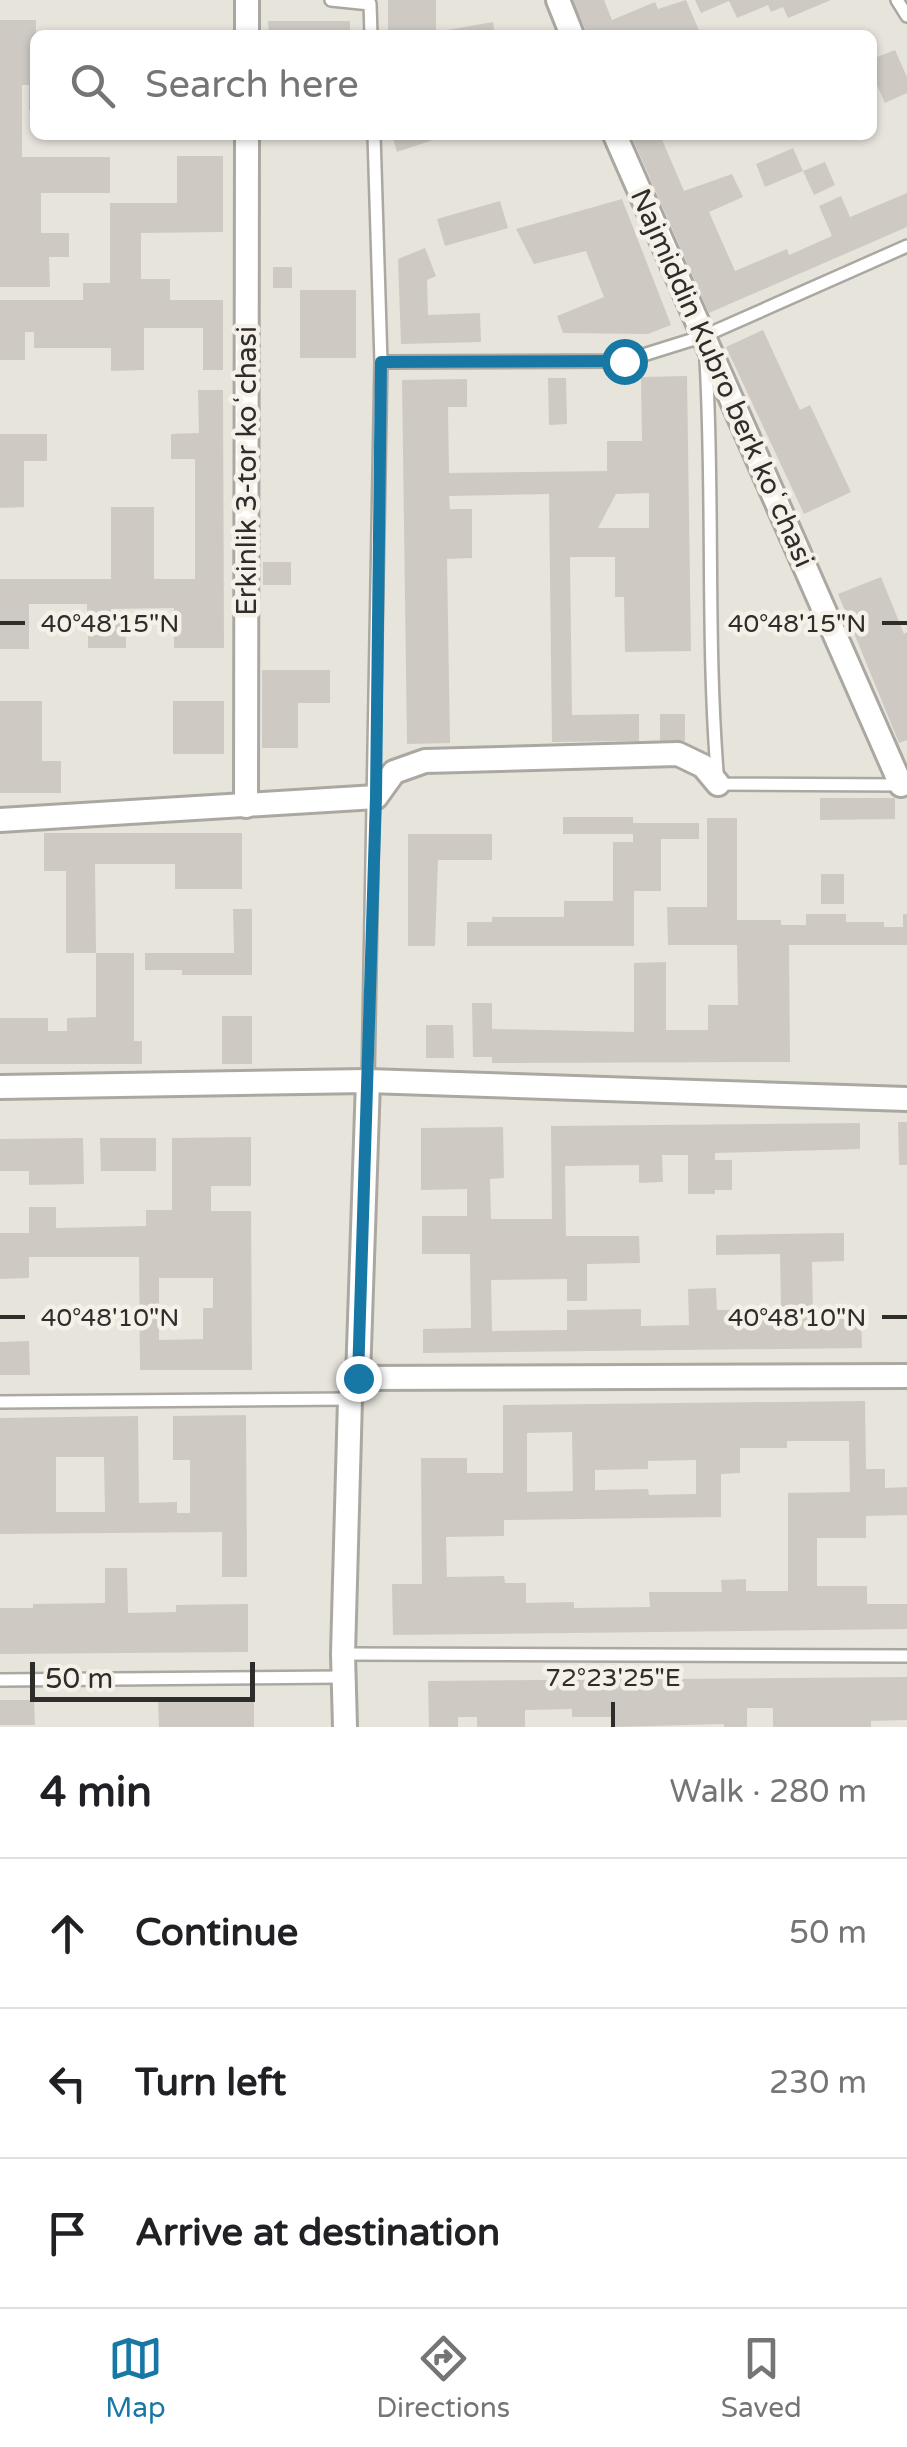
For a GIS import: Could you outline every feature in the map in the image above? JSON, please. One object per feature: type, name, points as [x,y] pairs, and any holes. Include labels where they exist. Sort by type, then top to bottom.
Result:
[{"type":"street","points":[[248,0],[248,30]]},
{"type":"street","points":[[558,0],[570,30]]},
{"type":"street","name":"Erkinlik 3-tor koʻchasi","points":[[246,806],[247,140]]},
{"type":"street","name":"Najmiddin Kubro berk koʻchasi","points":[[617,140],[904,786]]},
{"type":"street","points":[[0,820],[376,797],[394,772],[425,761],[678,754],[703,766],[718,784]]},
{"type":"street","points":[[0,1087],[368,1081],[907,1100]]},
{"type":"street","points":[[345,1727],[343,1665],[368,1081]]},
{"type":"street","points":[[354,1388],[907,1376]]},
{"type":"lane","points":[[331,0],[370,4],[371,30]]},
{"type":"lane","points":[[897,0],[907,16]]},
{"type":"lane","points":[[368,1081],[381,362],[374,140]]},
{"type":"lane","points":[[381,362],[624,361],[704,336],[907,246]]},
{"type":"lane","points":[[704,336],[710,433],[713,724],[718,784],[904,786]]},
{"type":"lane","points":[[0,1402],[354,1388]]},
{"type":"lane","points":[[0,1680],[343,1665],[907,1656]]},
{"type":"building","points":[[388,0],[436,0],[436,30],[388,30]]},
{"type":"building","points":[[572,0],[604,0],[612,20],[655,2],[658,9],[686,0],[699,30],[586,30]]},
{"type":"building","points":[[695,0],[831,0],[788,18],[783,7],[771,12],[768,5],[737,18],[729,1],[701,13]]},
{"type":"building","points":[[0,20],[36,20],[36,30],[30,30],[30,110],[29,85],[22,85],[22,157],[110,157],[110,193],[41,193],[41,233],[69,233],[69,257],[49,257],[50,287],[0,287]]},
{"type":"building","points":[[268,21],[350,21],[350,30],[269,30]]},
{"type":"building","points":[[493,22],[494,30],[447,30]]},
{"type":"building","points":[[895,50],[907,77],[907,93],[885,103],[877,85],[877,57]]},
{"type":"building","points":[[393,140],[433,140],[397,152]]},
{"type":"building","points":[[633,140],[662,140],[684,191],[732,174],[743,197],[709,212],[735,271],[787,249],[789,255],[832,236],[819,206],[841,196],[850,217],[907,193],[907,227],[709,313]]},
{"type":"building","points":[[793,148],[803,171],[765,187],[756,164]]},
{"type":"building","points":[[177,156],[223,156],[223,232],[141,233],[141,279],[170,279],[170,300],[223,300],[223,370],[203,370],[203,328],[144,328],[144,370],[111,371],[111,348],[34,348],[34,332],[25,332],[25,360],[0,360],[0,300],[83,300],[83,283],[110,283],[110,203],[177,203]]},
{"type":"building","points":[[825,162],[835,185],[814,195],[803,171]]},
{"type":"building","points":[[622,199],[671,325],[648,334],[563,333],[557,316],[604,297],[586,251],[534,264],[516,229]]},
{"type":"building","points":[[500,201],[508,228],[445,246],[437,219]]},
{"type":"building","points":[[425,248],[436,276],[427,280],[428,315],[480,313],[481,342],[401,344],[398,259]]},
{"type":"building","points":[[273,267],[292,267],[292,288],[273,288]]},
{"type":"building","points":[[300,290],[356,290],[356,358],[300,358]]},
{"type":"building","points":[[763,330],[800,410],[810,405],[851,492],[804,514],[726,347]]},
{"type":"building","points":[[687,376],[691,651],[625,652],[624,597],[615,597],[615,557],[570,557],[572,715],[639,714],[639,741],[552,742],[549,494],[449,496],[450,509],[472,509],[472,558],[447,559],[450,743],[407,744],[402,380],[467,379],[467,407],[448,407],[449,473],[607,471],[607,441],[642,441],[641,377]],"holes":[[[649,493],[649,528],[598,528],[616,494]]]},
{"type":"building","points":[[548,378],[566,378],[567,424],[549,425]]},
{"type":"building","points":[[198,390],[223,390],[224,648],[174,648],[174,608],[111,609],[111,616],[126,616],[126,648],[88,648],[88,635],[112,635],[112,626],[87,626],[87,604],[29,604],[29,649],[0,649],[0,579],[111,579],[111,507],[154,507],[154,579],[195,579],[195,459],[171,459],[171,434],[199,433]]},
{"type":"building","points":[[0,434],[47,434],[47,461],[24,461],[24,507],[0,508]]},
{"type":"building","points":[[263,562],[291,562],[291,585],[263,585]]},
{"type":"building","points":[[881,577],[904,634],[907,632],[907,740],[899,743],[838,594]]},
{"type":"building","points":[[262,670],[330,670],[330,703],[298,703],[298,748],[262,748]]},
{"type":"building","points":[[0,701],[42,701],[42,761],[61,761],[61,793],[0,793]]},
{"type":"building","points":[[173,701],[224,701],[224,754],[173,754]]},
{"type":"building","points":[[660,714],[685,714],[685,741],[660,741]]},
{"type":"building","points":[[820,798],[895,798],[895,819],[820,820]]},
{"type":"building","points":[[563,817],[633,817],[633,823],[699,823],[699,839],[661,839],[661,891],[634,891],[634,946],[467,946],[467,922],[492,922],[492,917],[564,917],[564,901],[613,901],[613,842],[633,842],[633,834],[563,834]]},
{"type":"building","points":[[707,818],[737,818],[737,920],[781,920],[781,925],[806,925],[806,914],[846,914],[846,922],[884,922],[884,927],[903,927],[903,914],[907,914],[907,945],[789,945],[790,1062],[492,1063],[492,1057],[473,1057],[472,1003],[492,1003],[492,1029],[634,1032],[634,963],[666,962],[666,1030],[708,1030],[708,1005],[738,1005],[737,945],[668,945],[667,907],[707,907]]},
{"type":"building","points":[[44,833],[242,833],[242,889],[175,889],[175,864],[95,864],[96,953],[66,953],[66,871],[44,871]]},
{"type":"building","points":[[408,834],[492,834],[492,860],[438,860],[435,946],[408,946]]},
{"type":"building","points":[[821,874],[844,874],[844,904],[821,904]]},
{"type":"building","points":[[233,909],[252,909],[252,975],[182,975],[182,970],[145,970],[145,953],[234,953]]},
{"type":"building","points":[[96,953],[134,953],[134,1041],[142,1041],[142,1064],[0,1064],[0,1018],[48,1018],[48,1031],[67,1031],[67,1018],[96,1017]]},
{"type":"building","points":[[222,1016],[252,1016],[252,1064],[222,1064]]},
{"type":"building","points":[[426,1025],[453,1025],[454,1058],[426,1058]]},
{"type":"building","points":[[898,1122],[907,1122],[907,1165],[899,1165]]},
{"type":"building","points":[[860,1123],[860,1149],[715,1153],[715,1160],[732,1160],[732,1190],[715,1190],[715,1194],[688,1194],[688,1155],[662,1155],[663,1182],[639,1183],[639,1165],[565,1166],[566,1236],[639,1236],[640,1263],[587,1264],[587,1301],[567,1301],[567,1279],[491,1280],[492,1331],[567,1330],[567,1310],[641,1309],[641,1326],[689,1325],[688,1289],[716,1288],[717,1310],[781,1309],[780,1254],[716,1255],[716,1235],[844,1233],[844,1261],[812,1262],[813,1313],[861,1313],[862,1348],[423,1353],[423,1329],[471,1328],[470,1254],[422,1254],[422,1216],[467,1216],[467,1189],[421,1190],[421,1128],[503,1127],[504,1178],[490,1179],[491,1219],[552,1219],[551,1126]]},
{"type":"building","points":[[251,1137],[251,1186],[211,1186],[211,1211],[251,1211],[252,1370],[140,1370],[139,1257],[29,1257],[29,1278],[0,1279],[0,1233],[29,1233],[29,1207],[56,1207],[56,1228],[146,1226],[146,1210],[172,1210],[172,1138]],"holes":[[[159,1278],[213,1278],[213,1308],[203,1308],[203,1339],[159,1340]]]},
{"type":"building","points":[[83,1138],[84,1184],[29,1185],[29,1171],[0,1171],[0,1139]]},
{"type":"building","points":[[100,1138],[156,1138],[156,1171],[101,1171]]},
{"type":"building","points":[[29,1341],[30,1375],[0,1375],[0,1342]]},
{"type":"building","points":[[865,1401],[866,1469],[885,1469],[885,1488],[907,1487],[907,1515],[866,1516],[866,1538],[817,1538],[817,1586],[867,1586],[867,1604],[907,1604],[907,1629],[393,1635],[392,1584],[422,1584],[421,1458],[467,1458],[467,1473],[503,1473],[503,1405]],"holes":[[[572,1432],[573,1491],[527,1492],[527,1433]],[[787,1441],[849,1441],[850,1492],[788,1493],[788,1591],[746,1591],[746,1579],[721,1580],[722,1592],[649,1592],[650,1607],[574,1608],[574,1602],[526,1603],[526,1583],[505,1583],[504,1576],[447,1577],[446,1537],[504,1536],[504,1520],[721,1517],[721,1474],[740,1473],[740,1448],[787,1448]],[[696,1460],[696,1494],[649,1495],[648,1489],[595,1490],[595,1470],[648,1469],[648,1461]]]},
{"type":"building","points":[[246,1415],[247,1577],[222,1577],[222,1532],[0,1534],[0,1418],[138,1416],[139,1503],[177,1502],[177,1513],[190,1513],[190,1460],[173,1460],[173,1416]],"holes":[[[56,1457],[104,1457],[105,1512],[56,1512]]]},
{"type":"building","points":[[105,1568],[127,1568],[128,1613],[176,1612],[176,1605],[248,1604],[248,1652],[0,1654],[0,1608],[105,1603]]},
{"type":"building","points":[[907,1677],[907,1720],[871,1721],[871,1727],[773,1727],[773,1708],[747,1708],[747,1727],[614,1727],[614,1717],[572,1717],[572,1709],[525,1710],[525,1727],[477,1727],[477,1717],[458,1717],[458,1727],[429,1727],[428,1681]]},
{"type":"building","points":[[158,1699],[254,1699],[254,1727],[159,1727]]},
{"type":"building","points":[[0,1700],[34,1700],[35,1725],[0,1725]]},
{"type":"route","points":[[358,1378],[376,797],[381,362],[624,361]]}]
